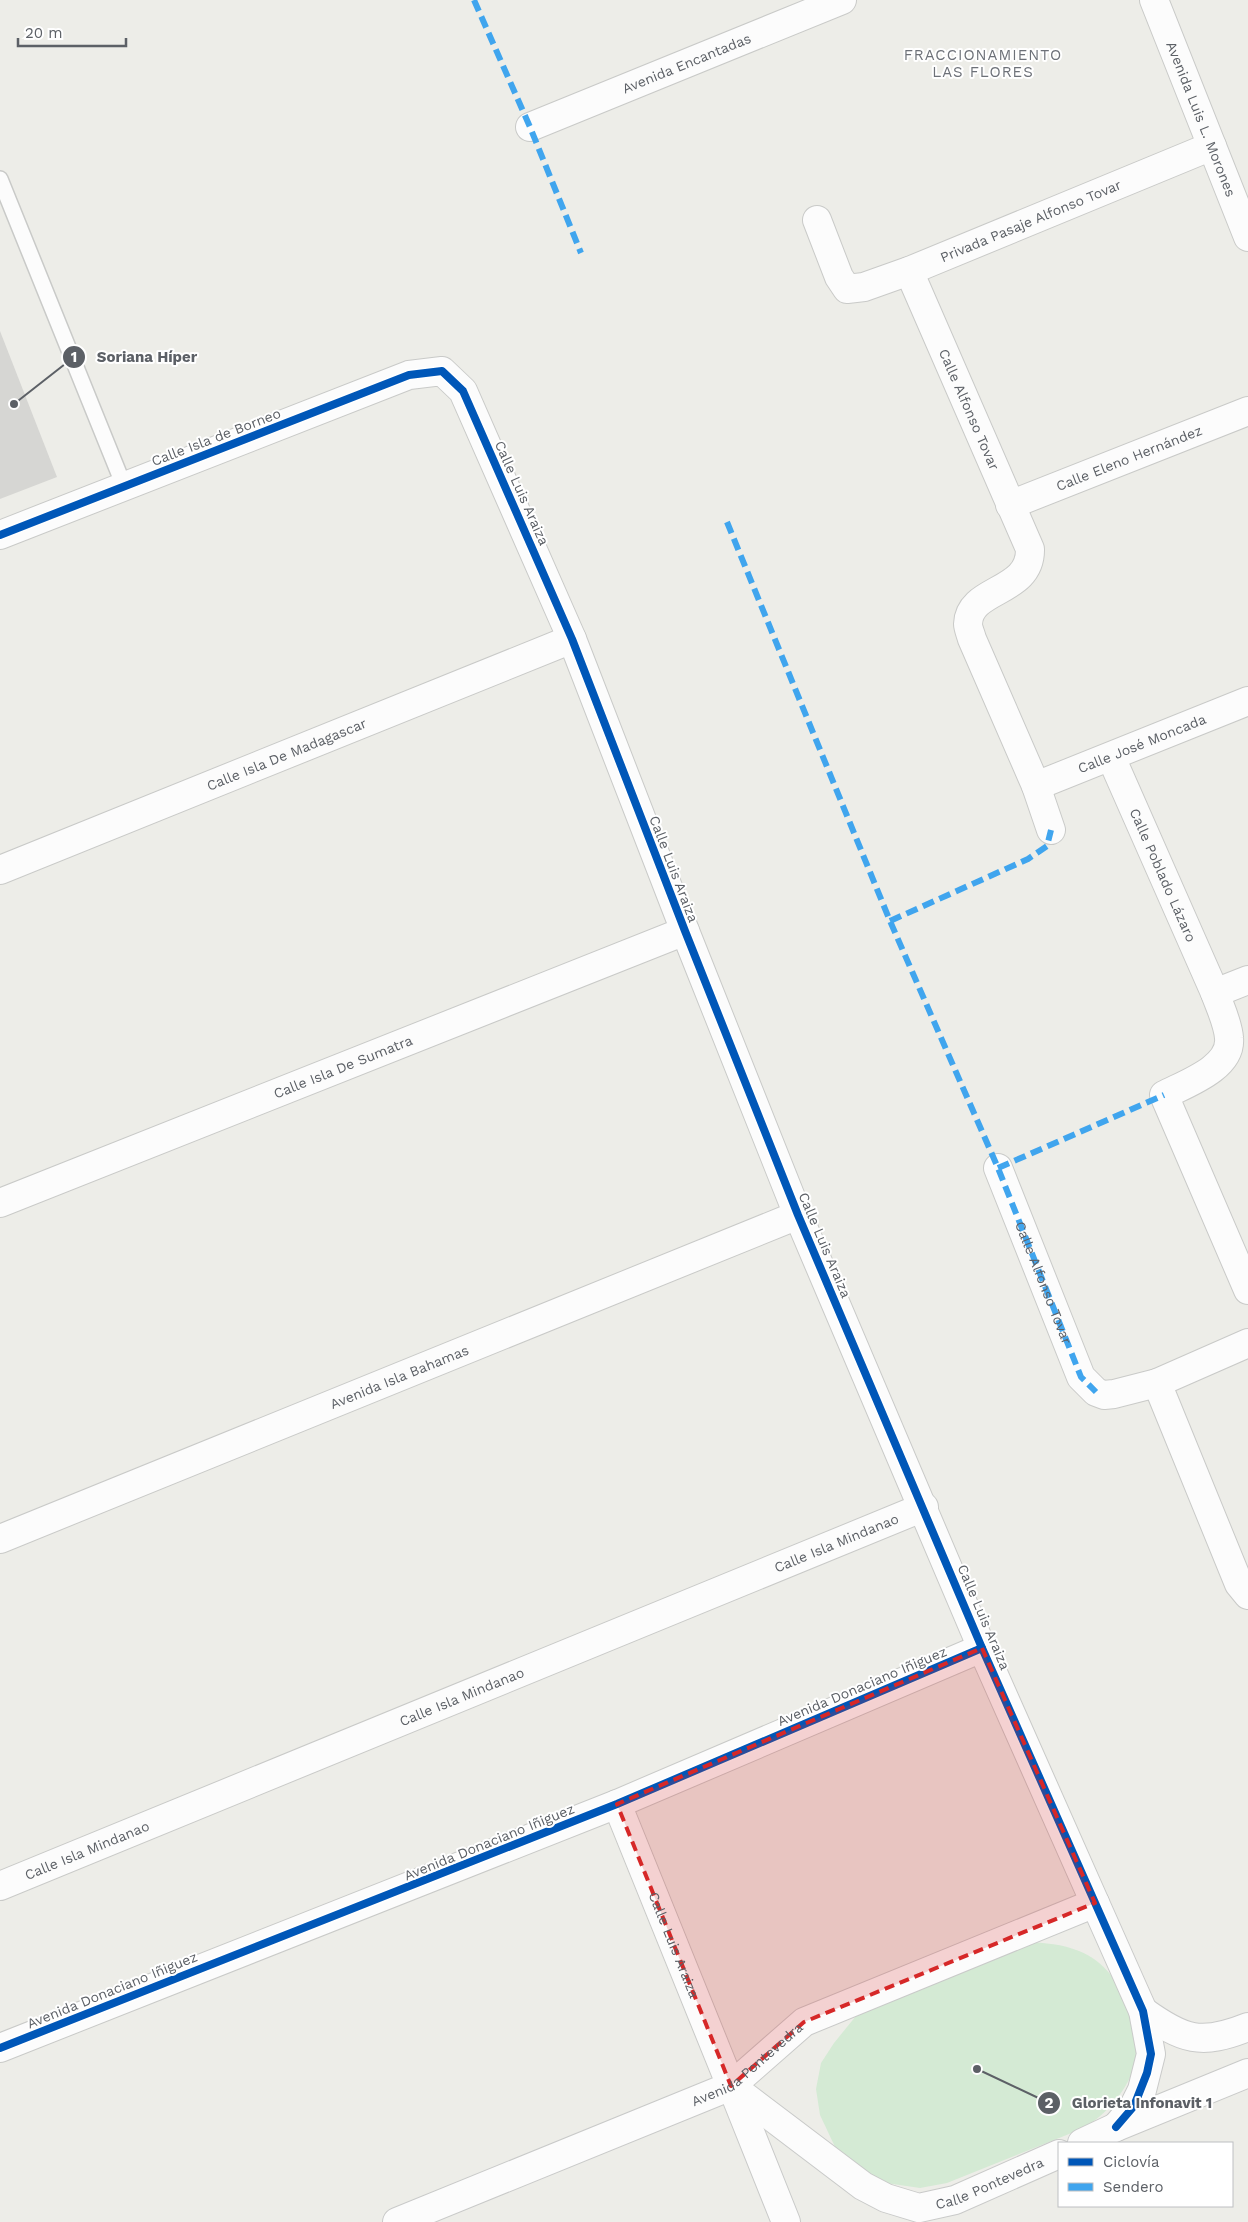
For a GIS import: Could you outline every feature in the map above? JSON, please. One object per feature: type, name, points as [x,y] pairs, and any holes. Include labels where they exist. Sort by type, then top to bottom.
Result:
[{"type":"street","name":"Avenida Encantadas","points":[[530,127],[842,0]]},
{"type":"street","name":"Avenida Luis L. Morones","points":[[1154,0],[1248,237]]},
{"type":"street","name":"Privada Pasaje Alfonso Tovar","points":[[817,220],[839,277],[848,289],[864,286],[909,271],[1212,146]]},
{"type":"street","name":"Calle Alfonso Tovar","points":[[909,271],[1030,549],[1030,560],[1023,573],[1010,585],[980,601],[971,612],[968,624],[972,639],[1036,786]]},
{"type":"street","name":"Calle Isla de Borneo","points":[[0,534],[409,375],[442,371]]},
{"type":"street","name":"Calle Luis Araiza","points":[[442,371],[463,391],[572,638],[685,931],[798,1215],[924,1507],[982,1648],[1143,2011],[1151,2054],[1147,2073],[1134,2106],[1116,2127]]},
{"type":"street","name":"Calle Eleno Hernández","points":[[1010,505],[1248,411]]},
{"type":"street","name":"Calle Isla De Madagascar","points":[[0,870],[572,638]]},
{"type":"street","name":"Calle José Moncada","points":[[1036,786],[1248,702]]},
{"type":"street","name":"Calle Poblado Lázaro","points":[[1111,757],[1215,993],[1227,1027],[1228,1049],[1217,1066],[1164,1094],[1246,1278]]},
{"type":"street","points":[[1036,786],[1051,830]]},
{"type":"street","name":"Calle Isla De Sumatra","points":[[0,1203],[685,931]]},
{"type":"street","points":[[1215,993],[1248,980]]},
{"type":"street","name":"Calle Alfonso Tovar","points":[[998,1168],[1081,1377],[1096,1392],[1104,1395],[1157,1383]]},
{"type":"street","name":"Avenida Isla Bahamas","points":[[0,1539],[798,1215]]},
{"type":"street","points":[[1248,1343],[1157,1383],[1239,1584],[1248,1595]]},
{"type":"street","name":"Calle Isla Mindanao","points":[[0,1886],[924,1507]]},
{"type":"street","name":"Avenida Donaciano Iñiguez","points":[[0,2048],[617,1804],[982,1648]]},
{"type":"street","name":"Calle Luis Araiza","points":[[617,1804],[786,2222]]},
{"type":"street","name":"Avenida Pontevedra","points":[[397,2222],[731,2086],[804,2022],[1095,1903]]},
{"type":"street","points":[[1143,2011],[1174,2032],[1195,2038],[1213,2038],[1248,2027]]},
{"type":"street","points":[[1084,2142],[1248,2073]]},
{"type":"street","points":[[731,2086],[863,2186],[913,2215]]},
{"type":"street","name":"Calle Pontevedra","points":[[913,2215],[955,2200],[1058,2154]]},
{"type":"lane","points":[[0,179],[124,486]]},
{"type":"highlighted area","points":[[982,1648],[1095,1903],[804,2022],[731,2086],[617,1804]]},
{"type":"green space","points":[[1027,1942],[1060,1945],[1079,1951],[1096,1961],[1116,1981],[1125,1998],[1137,2033],[1136,2061],[1124,2088],[1106,2111],[1084,2128],[947,2183],[920,2188],[879,2182],[836,2149],[820,2115],[816,2089],[821,2063],[834,2043],[860,2011]]},
{"type":"building","points":[[0,331],[57,477],[0,499]]},
{"type":"marked path","points":[[474,0],[530,127],[581,253]]},
{"type":"marked path","points":[[727,522],[890,921],[998,1168],[1081,1377],[1096,1392]]},
{"type":"marked path","points":[[890,921],[1028,859],[1047,846],[1051,830]]},
{"type":"marked path","points":[[998,1168],[1164,1095]]},
{"type":"cycle path","points":[[0,535],[409,375],[442,371],[463,391],[572,639],[798,1215],[982,1648],[1143,2011],[1151,2054],[1147,2073],[1134,2106],[1116,2127]]},
{"type":"cycle path","points":[[0,2048],[617,1804],[982,1648]]},
{"type":"place","name":"Soriana Híper","points":[[14,404]]},
{"type":"place","name":"Glorieta Infonavit 1","points":[[977,2069]]},
{"type":"district","name":"FRACCIONAMIENTO LAS FLORES","points":[[983,64]]}]
